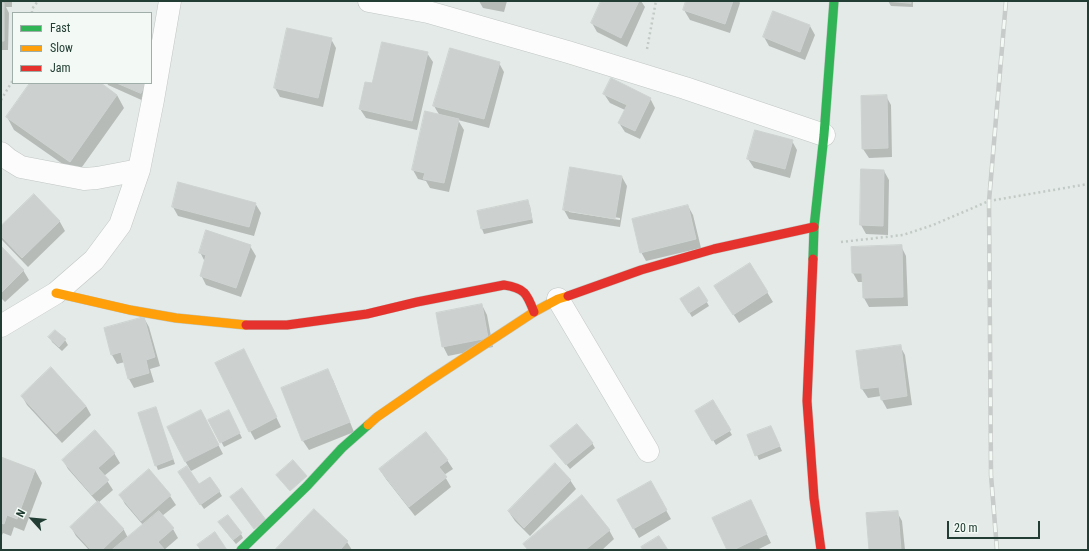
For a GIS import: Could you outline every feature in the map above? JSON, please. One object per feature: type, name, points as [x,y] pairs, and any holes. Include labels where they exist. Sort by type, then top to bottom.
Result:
[{"type":"street","points":[[1,326],[56,293],[94,260],[120,225],[138,170],[153,100],[170,1]]},
{"type":"street","points":[[369,1],[428,12],[642,75],[824,135]]},
{"type":"street","points":[[821,550],[814,498],[807,401],[814,227],[824,135],[834,1]]},
{"type":"street","points":[[1,153],[21,167],[84,179],[138,170]]},
{"type":"street","points":[[241,550],[307,486],[342,448],[377,417],[534,312],[558,299],[641,270],[714,249],[814,227]]},
{"type":"street","points":[[56,293],[110,306],[160,315],[219,323],[256,326],[287,325],[367,314],[417,302],[504,285],[517,286],[527,293],[534,312]]},
{"type":"street","points":[[558,299],[648,451]]},
{"type":"path","points":[[32,12],[32,9],[38,1]]},
{"type":"path","points":[[642,75],[656,1]]},
{"type":"path","points":[[1,100],[12,82]]},
{"type":"path","points":[[813,245],[903,235],[933,225],[989,202],[1088,184]]},
{"type":"building","points":[[601,1],[639,1],[621,38],[591,23]]},
{"type":"building","points":[[686,1],[733,1],[725,24],[683,10]]},
{"type":"building","points":[[887,1],[911,1],[911,3]]},
{"type":"building","points":[[1,3],[4,3],[4,41],[1,41]]},
{"type":"building","points":[[773,11],[810,25],[800,52],[763,37]]},
{"type":"building","points":[[287,28],[332,38],[318,98],[274,88]]},
{"type":"building","points":[[382,42],[428,52],[412,121],[359,109],[365,82],[372,83]]},
{"type":"building","points":[[450,48],[500,62],[484,119],[433,106]]},
{"type":"building","points":[[611,78],[651,98],[635,131],[618,123],[627,105],[603,94]]},
{"type":"building","points":[[29,84],[102,84],[117,95],[70,162],[6,117]]},
{"type":"building","points":[[119,84],[146,84],[141,93]]},
{"type":"building","points":[[887,95],[888,148],[862,149],[861,96]]},
{"type":"building","points":[[425,111],[459,119],[444,183],[423,179],[425,173],[412,170]]},
{"type":"building","points":[[755,130],[793,140],[785,169],[747,159]]},
{"type":"building","points":[[570,167],[622,176],[615,219],[563,210]]},
{"type":"building","points":[[861,169],[884,170],[883,226],[860,225]]},
{"type":"building","points":[[178,182],[256,203],[249,227],[172,207]]},
{"type":"building","points":[[34,194],[60,221],[22,258],[1,236],[1,226]]},
{"type":"building","points":[[528,200],[532,219],[481,229],[477,211]]},
{"type":"building","points":[[688,205],[696,239],[640,253],[632,219]]},
{"type":"building","points":[[206,230],[251,245],[236,288],[200,276],[206,255],[199,253]]},
{"type":"building","points":[[902,245],[903,297],[863,298],[862,273],[852,273],[851,247]]},
{"type":"building","points":[[1,246],[24,270],[1,293]]},
{"type":"building","points":[[750,263],[768,292],[733,315],[714,286]]},
{"type":"building","points":[[699,287],[708,301],[689,313],[680,299]]},
{"type":"building","points":[[482,304],[488,338],[442,347],[436,313]]},
{"type":"building","points":[[144,317],[155,357],[146,360],[149,373],[128,379],[121,352],[111,355],[104,328]]},
{"type":"building","points":[[55,330],[66,339],[59,347],[48,337]]},
{"type":"building","points":[[901,345],[907,396],[881,400],[879,387],[861,389],[856,351]]},
{"type":"building","points":[[244,349],[277,417],[249,432],[215,363]]},
{"type":"building","points":[[51,367],[86,406],[56,434],[21,396]]},
{"type":"building","points":[[328,369],[350,422],[302,441],[281,388]]},
{"type":"building","points":[[713,400],[731,430],[712,441],[695,411]]},
{"type":"building","points":[[156,407],[173,459],[155,466],[138,413]]},
{"type":"building","points":[[201,410],[219,445],[185,462],[167,427]]},
{"type":"building","points":[[229,410],[240,433],[220,443],[208,420]]},
{"type":"building","points":[[577,424],[593,443],[566,465],[550,446]]},
{"type":"building","points":[[771,426],[780,446],[755,456],[747,435]]},
{"type":"building","points":[[95,430],[115,453],[98,468],[109,480],[92,495],[62,460]]},
{"type":"building","points":[[426,432],[448,460],[439,467],[447,477],[409,507],[379,469]]},
{"type":"building","points":[[1,457],[35,470],[17,519],[7,515],[4,524],[1,523]]},
{"type":"building","points":[[293,460],[307,476],[290,491],[276,475]]},
{"type":"building","points":[[555,463],[571,480],[524,528],[508,511]]},
{"type":"building","points":[[187,466],[199,484],[210,477],[220,491],[200,505],[178,472]]},
{"type":"building","points":[[149,469],[171,495],[141,521],[119,495]]},
{"type":"building","points":[[651,481],[667,510],[633,529],[617,500]]},
{"type":"building","points":[[242,488],[266,520],[254,529],[230,497]]},
{"type":"building","points":[[582,495],[610,530],[585,550],[528,550],[523,544]]},
{"type":"building","points":[[751,500],[767,534],[733,550],[727,550],[712,518]]},
{"type":"building","points":[[98,501],[124,529],[102,550],[91,550],[70,527]]},
{"type":"building","points":[[314,509],[348,541],[340,550],[275,550]]},
{"type":"building","points":[[159,511],[174,528],[158,542],[165,550],[112,550]]},
{"type":"building","points":[[898,511],[901,550],[869,550],[866,513]]},
{"type":"building","points":[[228,515],[242,533],[233,540],[218,522]]},
{"type":"building","points":[[215,532],[227,550],[201,550],[197,545]]},
{"type":"building","points":[[659,536],[668,550],[643,550],[641,547]]},
{"type":"railway","points":[[997,550],[991,475],[989,201],[1006,1]]},
{"type":"traffic: fast","points":[[813,259],[814,227],[824,135],[834,1]]},
{"type":"traffic: fast","points":[[241,550],[307,486],[342,448],[368,425]]},
{"type":"traffic: slow","points":[[56,293],[130,310],[176,318],[246,325]]},
{"type":"traffic: slow","points":[[368,425],[377,417],[429,381],[534,312],[558,299],[568,296]]},
{"type":"traffic: jam","points":[[568,296],[641,270],[714,249],[814,227]]},
{"type":"traffic: jam","points":[[813,259],[807,401],[814,498],[821,550]]},
{"type":"traffic: jam","points":[[246,325],[287,325],[367,314],[417,302],[504,285],[521,290],[527,296],[534,312]]}]
